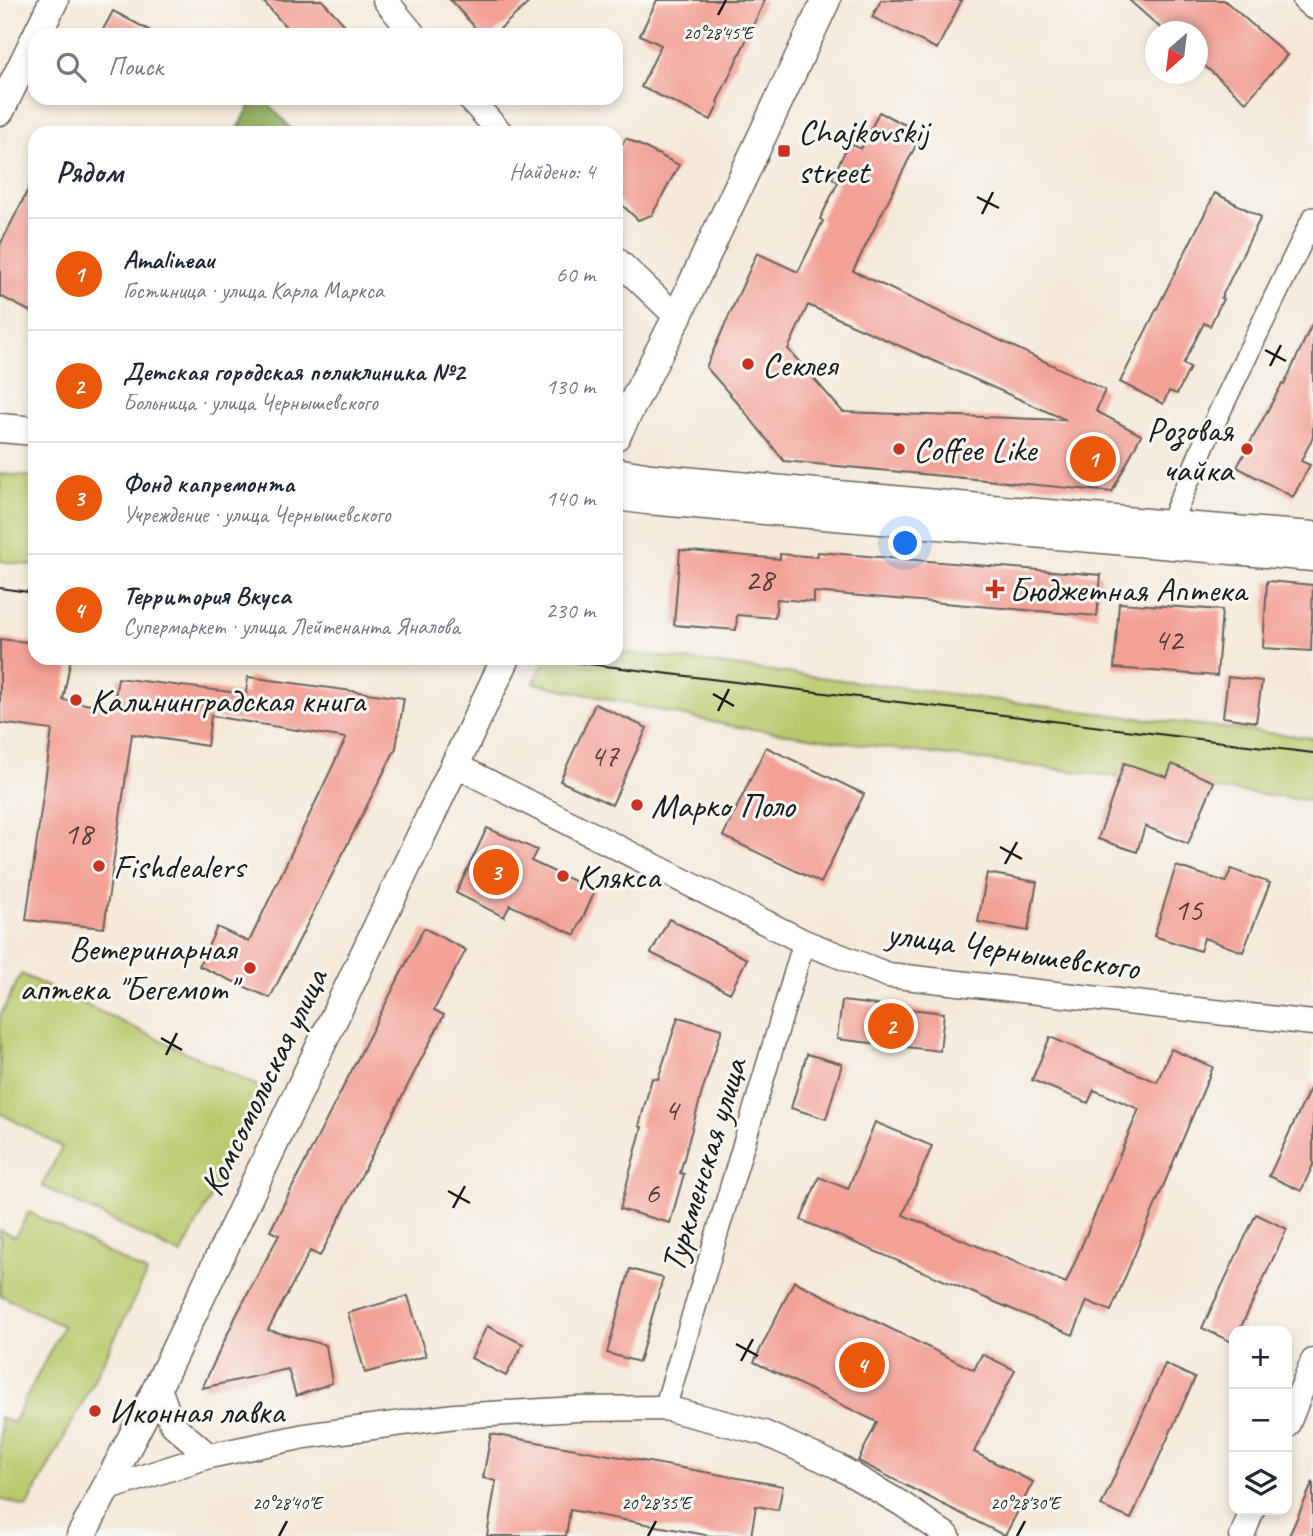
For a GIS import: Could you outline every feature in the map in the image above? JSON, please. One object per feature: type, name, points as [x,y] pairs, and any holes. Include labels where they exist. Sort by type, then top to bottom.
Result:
[{"type":"main road","points":[[40,28],[54,0]]},
{"type":"main road","points":[[623,422],[677,317],[826,0]]},
{"type":"main road","points":[[0,111],[28,53]]},
{"type":"main road","points":[[0,428],[28,430]]},
{"type":"main road","points":[[0,448],[28,450]]},
{"type":"main road","points":[[623,473],[1168,535],[1313,557]]},
{"type":"main road","points":[[623,497],[828,517],[1168,535],[1313,536]]},
{"type":"main road","name":"Комсомольская улица","points":[[80,1536],[158,1385],[503,665]]},
{"type":"street","points":[[384,0],[408,28]]},
{"type":"street","points":[[1305,0],[1313,7]]},
{"type":"street","points":[[475,105],[495,126]]},
{"type":"street","points":[[1168,535],[1205,442],[1313,218]]},
{"type":"street","points":[[623,266],[677,317]]},
{"type":"street","name":"улица Чернышевского","points":[[456,765],[804,942],[888,975],[1313,1023]]},
{"type":"street","name":"Туркменская улица","points":[[665,1408],[804,942]]},
{"type":"street","points":[[1292,1414],[1313,1362]]},
{"type":"street","points":[[158,1385],[172,1424],[209,1456]]},
{"type":"street","points":[[106,1489],[209,1456],[305,1436],[455,1416],[577,1409],[665,1408],[764,1433],[837,1466],[902,1504],[948,1536]]},
{"type":"street","points":[[1242,1536],[1250,1515]]},
{"type":"green space","points":[[250,105],[269,105],[289,126],[240,126]]},
{"type":"green space","points":[[0,474],[28,476],[28,565],[0,561]]},
{"type":"green space","points":[[623,652],[1313,738],[1313,801],[731,726],[534,683],[543,665],[623,665]]},
{"type":"green space","points":[[21,974],[266,1090],[181,1255],[42,1186],[62,1147],[0,1113],[0,1016]]},
{"type":"green space","points":[[29,1212],[147,1273],[27,1507],[0,1499],[0,1417],[13,1423],[63,1326],[0,1295],[0,1230],[15,1237]]},
{"type":"building","points":[[262,0],[322,0],[348,28],[287,28]]},
{"type":"building","points":[[450,0],[532,0],[501,28],[476,28]]},
{"type":"building","points":[[657,0],[765,0],[711,120],[641,87],[661,45],[640,35]]},
{"type":"building","points":[[881,0],[962,0],[937,49],[872,17]]},
{"type":"building","points":[[1129,0],[1224,0],[1287,55],[1246,102],[1208,69],[1208,21],[1153,21]]},
{"type":"building","points":[[113,11],[145,28],[104,28]]},
{"type":"building","points":[[879,112],[922,133],[853,271],[1105,390],[1096,411],[1141,435],[1112,492],[784,461],[706,367],[757,253],[798,272],[823,221],[820,219],[838,182],[832,178],[849,143],[861,149]],"holes":[[[808,305],[1066,420],[843,412],[788,349]]]},
{"type":"building","points":[[626,138],[679,165],[652,215],[638,220],[623,206],[623,144]]},
{"type":"building","points":[[28,190],[28,310],[0,296],[0,245]]},
{"type":"building","points":[[1215,193],[1261,217],[1210,326],[1204,323],[1183,364],[1190,368],[1177,394],[1169,391],[1163,404],[1120,382]]},
{"type":"building","points":[[1313,322],[1313,437],[1301,461],[1310,465],[1293,497],[1237,467],[1282,384],[1284,385]]},
{"type":"building","points":[[680,550],[780,559],[780,554],[817,557],[818,552],[1101,575],[1097,616],[814,592],[814,602],[777,599],[775,618],[737,615],[736,630],[674,625]]},
{"type":"building","points":[[1267,581],[1313,585],[1311,651],[1263,648]]},
{"type":"building","points":[[1119,603],[1222,610],[1217,676],[1114,668]]},
{"type":"building","points":[[0,639],[28,642],[28,665],[70,665],[63,700],[113,709],[118,678],[246,694],[248,677],[404,698],[396,748],[270,998],[199,966],[217,927],[249,942],[346,738],[211,716],[207,746],[132,734],[104,928],[26,920],[52,730],[0,723]]},
{"type":"building","points":[[1228,677],[1262,681],[1256,722],[1223,717]]},
{"type":"building","points":[[595,704],[647,728],[612,805],[560,781]]},
{"type":"building","points":[[766,747],[864,794],[821,883],[723,836]]},
{"type":"building","points":[[1124,763],[1167,777],[1172,764],[1214,782],[1188,844],[1145,826],[1137,852],[1098,839]]},
{"type":"building","points":[[487,828],[537,850],[531,861],[595,891],[575,935],[510,905],[504,917],[456,893]]},
{"type":"building","points":[[1176,866],[1226,882],[1231,869],[1270,883],[1243,952],[1204,938],[1200,951],[1154,936]]},
{"type":"building","points":[[987,873],[1037,882],[1028,931],[978,922]]},
{"type":"building","points":[[669,919],[747,959],[730,993],[651,953]]},
{"type":"building","points":[[424,928],[466,950],[434,1010],[444,1015],[320,1256],[310,1251],[268,1330],[326,1345],[332,1383],[296,1396],[288,1369],[202,1388],[279,1235],[270,1231]]},
{"type":"building","points":[[842,1001],[944,1013],[940,1051],[837,1039]]},
{"type":"building","points":[[678,1017],[722,1029],[680,1173],[684,1174],[670,1223],[620,1209],[652,1078],[658,1079]]},
{"type":"building","points":[[1050,1037],[1157,1082],[1171,1049],[1213,1067],[1111,1311],[1087,1301],[1073,1335],[801,1220],[819,1177],[848,1189],[875,1122],[932,1146],[903,1215],[1066,1283],[1139,1109],[1094,1090],[1088,1103],[1032,1080]]},
{"type":"building","points":[[807,1054],[842,1064],[826,1119],[791,1108]]},
{"type":"building","points":[[1313,1082],[1313,1165],[1301,1191],[1269,1176]]},
{"type":"building","points":[[1256,1214],[1287,1229],[1241,1326],[1229,1326],[1229,1341],[1202,1328]]},
{"type":"building","points":[[630,1269],[663,1278],[639,1362],[607,1353]]},
{"type":"building","points":[[794,1281],[974,1370],[982,1354],[1015,1370],[974,1452],[1033,1482],[1005,1536],[858,1461],[877,1422],[754,1362]]},
{"type":"building","points":[[408,1296],[426,1356],[365,1373],[348,1313]]},
{"type":"building","points":[[487,1326],[523,1344],[506,1376],[471,1358]]},
{"type":"building","points":[[1165,1364],[1195,1378],[1131,1519],[1101,1506]]},
{"type":"building","points":[[491,1434],[783,1486],[778,1510],[756,1506],[751,1536],[711,1536],[570,1510],[566,1536],[487,1536],[496,1481],[483,1478]]},
{"type":"building","points":[[1313,1482],[1313,1536],[1289,1536]]},
{"type":"tram line","points":[[0,588],[28,592]]},
{"type":"tram line","points":[[597,665],[1313,753]]},
{"type":"place","name":"Chajkovskij street","points":[[784,151]]},
{"type":"place","name":"Секлея","points":[[748,364]]},
{"type":"place","name":"Coffee Like","points":[[899,449]]},
{"type":"place","name":"Розовая чайка","points":[[1247,449]]},
{"type":"place","name":"Amalineau","points":[[1093,459]]},
{"type":"place","name":"Бюджетная Аптека","points":[[995,589]]},
{"type":"place","name":"Калининградская книга","points":[[76,700]]},
{"type":"place","name":"Марко Поло","points":[[637,805]]},
{"type":"place","name":"Fishdealers","points":[[99,866]]},
{"type":"place","name":"Фонд капремонта","points":[[496,872]]},
{"type":"place","name":"Клякса","points":[[563,876]]},
{"type":"place","name":"Ветеринарная аптека \"Бегемот\"","points":[[250,968]]},
{"type":"place","name":"Детская городская поликлиника №2","points":[[891,1026]]},
{"type":"place","name":"Территория Вкуса","points":[[862,1365]]},
{"type":"place","name":"Иконная лавка","points":[[95,1411]]}]
